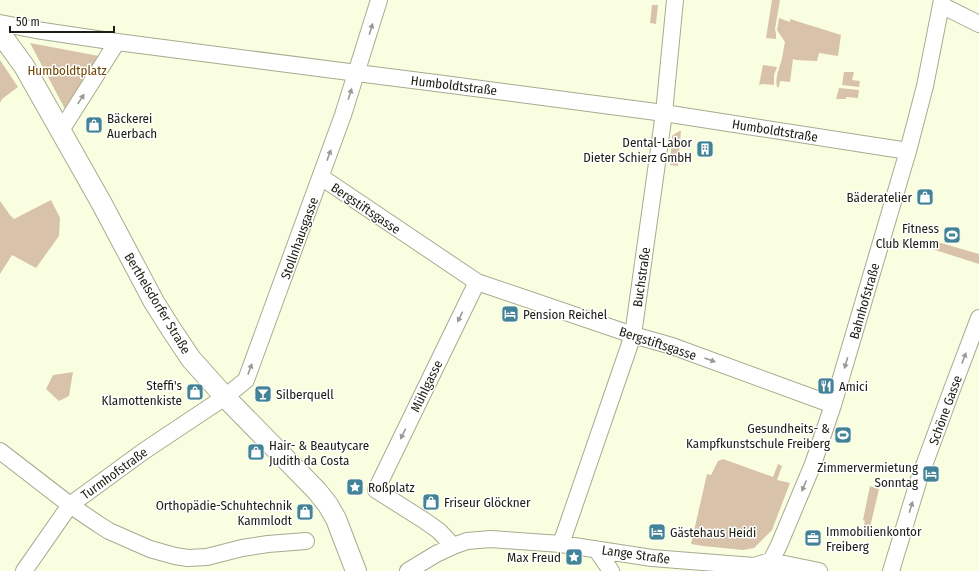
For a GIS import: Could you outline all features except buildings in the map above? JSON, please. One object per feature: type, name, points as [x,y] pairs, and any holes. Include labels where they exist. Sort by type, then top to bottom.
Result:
[{"type":"street","name":"Stollnhausgasse","points":[[225,397],[246,380],[343,115],[379,0]]},
{"type":"street","name":"Buchstraße","points":[[561,544],[633,335],[664,114],[675,0]]},
{"type":"street","points":[[942,2],[979,24]]},
{"type":"street","name":"Bahnhofstraße","points":[[768,566],[779,545],[813,464],[833,405],[908,151],[925,86],[942,2]]},
{"type":"street","name":"Humboldtstraße","points":[[0,23],[117,42],[664,114],[908,151]]},
{"type":"street","name":"Berthelsdorfer Straße","points":[[0,33],[24,66],[154,302],[171,329],[191,359],[225,397],[317,491],[328,505],[336,519],[356,571]]},
{"type":"street","points":[[60,132],[117,42]]},
{"type":"street","name":"Bergstiftsgasse","points":[[321,177],[477,282],[633,335],[672,346],[833,405]]},
{"type":"street","name":"Mühlgasse","points":[[453,546],[439,531],[376,490],[477,282]]},
{"type":"street","name":"Schöne Gasse","points":[[891,571],[919,479],[979,318]]},
{"type":"street","name":"Turmhofstraße","points":[[24,571],[70,505],[144,451],[225,397]]},
{"type":"street","points":[[0,451],[70,505],[98,524],[109,531],[150,549],[188,558],[206,557],[242,548],[268,544],[306,541]]},
{"type":"street","name":"Lange Straße","points":[[408,571],[436,554],[453,546],[467,541],[491,539],[561,544],[652,558],[819,571]]},
{"type":"street","points":[[596,549],[611,571]]},
{"type":"green space","points":[[772,0],[780,0],[775,29],[776,39],[766,38]]},
{"type":"green space","points":[[652,5],[658,5],[656,24],[650,23]]},
{"type":"green space","points":[[779,18],[790,22],[790,19],[841,35],[838,56],[819,53],[817,61],[793,59],[790,82],[780,81],[779,87],[777,87],[777,78],[785,42],[777,30]]},
{"type":"green space","name":"Humboldtplatz","points":[[30,43],[99,56],[65,109]]},
{"type":"green space","points":[[0,60],[18,87],[2,99],[0,103]]},
{"type":"green space","points":[[763,65],[777,67],[774,75],[774,85],[759,85]]},
{"type":"green space","points":[[844,72],[854,72],[852,80],[860,81],[859,87],[842,85]]},
{"type":"green space","points":[[839,88],[859,90],[858,98],[846,97],[846,99],[836,99]]},
{"type":"green space","points":[[680,131],[678,166],[670,165],[672,136]]},
{"type":"green space","points":[[51,200],[60,218],[59,236],[36,268],[12,255],[0,274],[0,201],[14,219]]},
{"type":"green space","points":[[934,241],[979,254],[979,264],[932,249]]},
{"type":"green space","points":[[73,372],[69,396],[59,401],[46,389],[53,375]]},
{"type":"green space","points":[[723,459],[773,477],[778,464],[782,466],[777,480],[790,483],[772,530],[754,548],[743,550],[691,544],[707,474],[711,475],[718,461]]},
{"type":"green space","points":[[870,486],[879,489],[868,536],[861,534],[865,521],[863,520]]},
{"type":"place","name":"Bäckerei Auerbach","points":[[94,125]]},
{"type":"place","name":"Dental-Labor Dieter Schierz GmbH","points":[[705,149]]},
{"type":"place","name":"Bäderatelier","points":[[925,197]]},
{"type":"place","name":"Fitness Club Klemm","points":[[952,235]]},
{"type":"place","name":"Pension Reichel","points":[[510,314]]},
{"type":"place","name":"Amici","points":[[826,386]]},
{"type":"place","name":"Steffi's Klamottenkiste","points":[[195,392]]},
{"type":"place","name":"Silberquell","points":[[263,394]]},
{"type":"place","name":"Gesundheits- & Kampfkunstschule Freiberg","points":[[843,435]]},
{"type":"place","name":"Hair- & Beautycare Judith da Costa","points":[[256,452]]},
{"type":"place","name":"Zimmervermietung Sonntag","points":[[931,474]]},
{"type":"place","name":"Roßplatz","points":[[355,487]]},
{"type":"place","name":"Friseur Glöckner","points":[[431,502]]},
{"type":"place","name":"Orthopädie-Schuhtechnik Kammlodt","points":[[305,512]]},
{"type":"place","name":"Gästehaus Heidi","points":[[657,532]]},
{"type":"place","name":"Immobilienkontor Freiberg","points":[[813,538]]},
{"type":"place","name":"Max Freud","points":[[574,557]]}]
